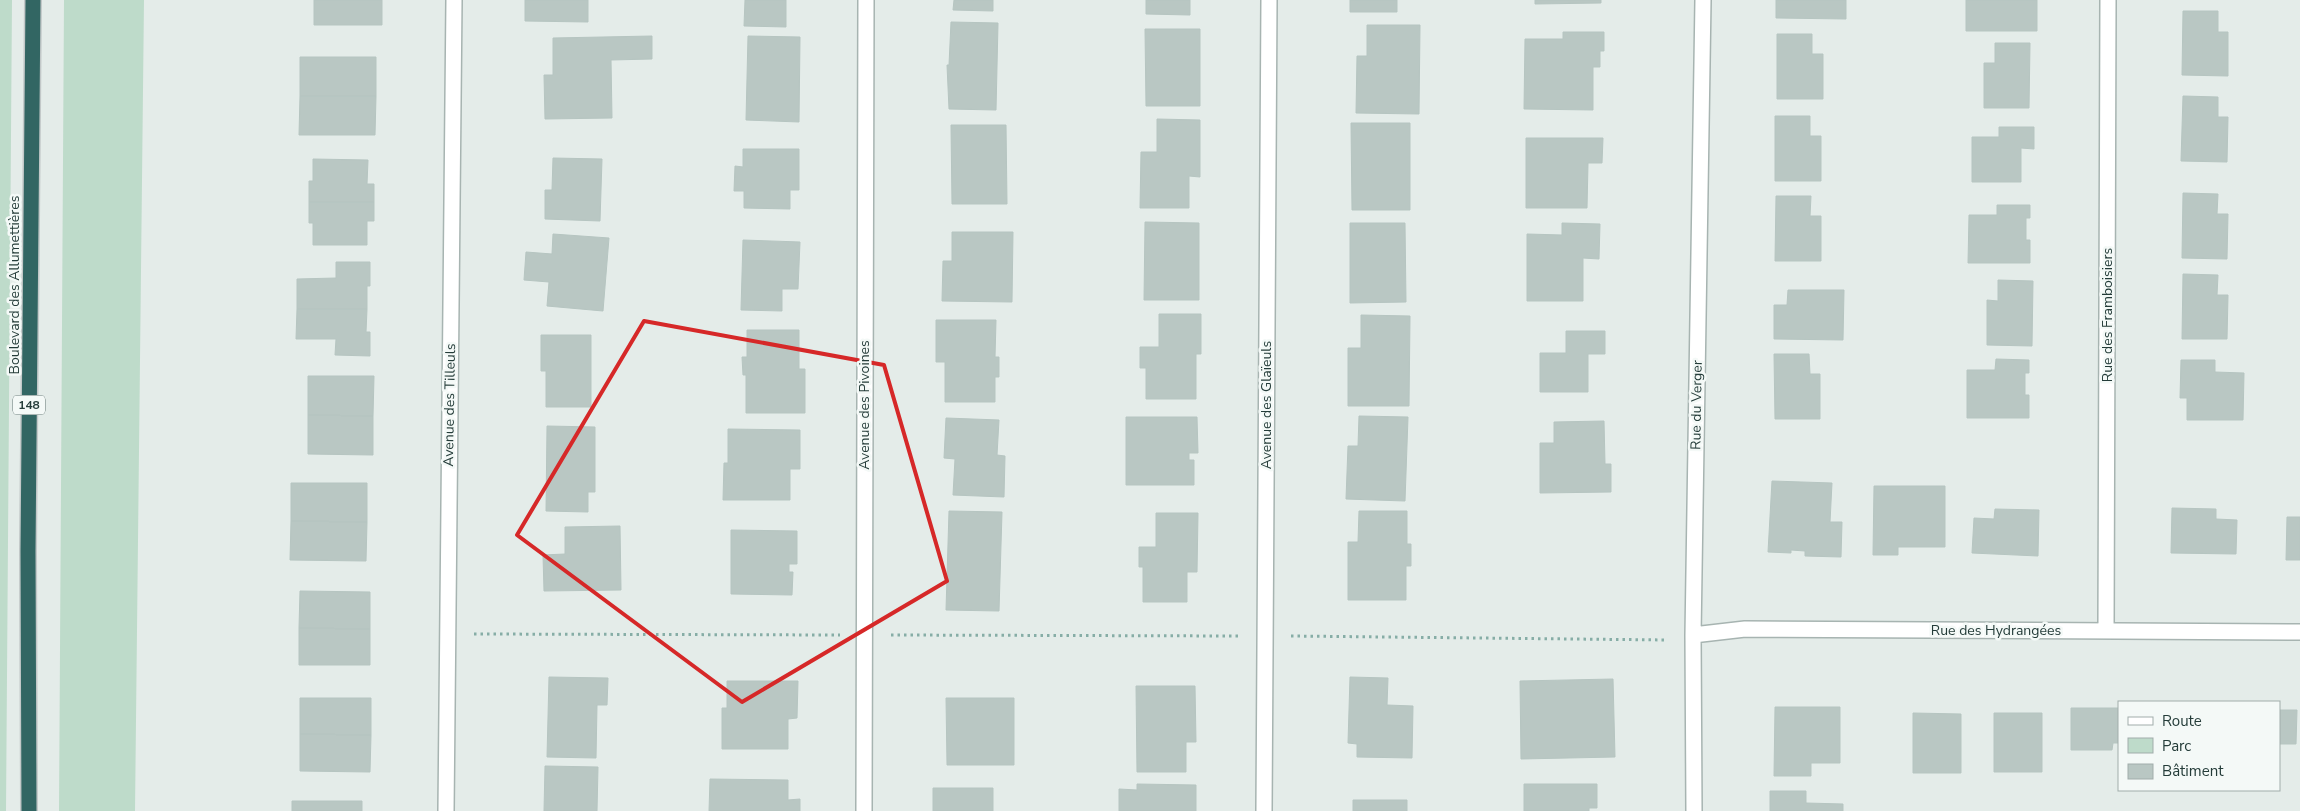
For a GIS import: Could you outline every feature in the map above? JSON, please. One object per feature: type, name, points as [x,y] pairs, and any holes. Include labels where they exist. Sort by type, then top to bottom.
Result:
[{"type":"highway","name":"Boulevard des Allumettières","points":[[29,811],[28,551],[32,0]]},
{"type":"street","name":"Avenue des Tilleuls","points":[[446,811],[454,0]]},
{"type":"street","name":"Avenue des Pivoines","points":[[864,811],[866,0]]},
{"type":"street","name":"Avenue des Glaïeuls","points":[[1264,811],[1268,0]]},
{"type":"street","name":"Rue du Verger","points":[[1694,811],[1692,635],[1703,0]]},
{"type":"street","name":"Rue des Framboisiers","points":[[2106,631],[2108,0]]},
{"type":"street","name":"Rue des Hydrangées","points":[[1692,635],[1746,629],[2300,632]]},
{"type":"path","points":[[447,634],[1265,636],[1668,640],[1692,635]]},
{"type":"highlighted area","points":[[644,321],[884,365],[947,581],[742,702],[517,535]]},
{"type":"green space","points":[[0,0],[12,0],[6,811],[0,811]]},
{"type":"green space","points":[[64,0],[144,0],[135,811],[59,811]]},
{"type":"building","points":[[314,0],[382,0],[382,25],[314,25]]},
{"type":"building","points":[[525,0],[588,0],[588,22],[525,21]]},
{"type":"building","points":[[745,0],[786,0],[786,27],[744,26]]},
{"type":"building","points":[[954,0],[993,0],[993,11],[953,10]]},
{"type":"building","points":[[1146,0],[1190,0],[1190,15],[1146,14]]},
{"type":"building","points":[[1350,0],[1397,0],[1397,12],[1350,12]]},
{"type":"building","points":[[1535,0],[1601,0],[1601,3],[1535,4]]},
{"type":"building","points":[[1776,0],[1846,0],[1846,19],[1776,18]]},
{"type":"building","points":[[1966,0],[2037,0],[2037,31],[1966,31]]},
{"type":"building","points":[[2183,11],[2218,11],[2218,32],[2228,32],[2228,76],[2182,75]]},
{"type":"building","points":[[951,22],[998,23],[996,110],[949,109],[947,65],[949,65]]},
{"type":"building","points":[[1367,25],[1420,25],[1419,114],[1356,113],[1357,56],[1367,56]]},
{"type":"building","points":[[1145,29],[1200,29],[1200,106],[1146,106]]},
{"type":"building","points":[[1563,32],[1604,32],[1604,51],[1600,51],[1600,67],[1593,67],[1593,110],[1524,109],[1525,39],[1563,39]]},
{"type":"building","points":[[1777,34],[1812,34],[1812,54],[1823,54],[1823,99],[1777,99]]},
{"type":"building","points":[[652,36],[652,59],[611,60],[612,118],[545,119],[544,75],[553,75],[553,38]]},
{"type":"building","points":[[748,36],[800,37],[799,122],[746,120]]},
{"type":"building","points":[[1995,43],[2030,43],[2029,108],[1984,108],[1984,63],[1995,63]]},
{"type":"building","points":[[300,57],[376,57],[376,96],[300,96]]},
{"type":"building","points":[[300,96],[376,96],[375,135],[299,135]]},
{"type":"building","points":[[2183,96],[2218,97],[2218,117],[2228,117],[2227,162],[2181,161]]},
{"type":"building","points":[[1775,116],[1810,116],[1810,136],[1821,136],[1821,181],[1775,181]]},
{"type":"building","points":[[1157,119],[1200,120],[1200,177],[1189,176],[1189,208],[1140,208],[1141,152],[1157,152]]},
{"type":"building","points":[[1351,123],[1410,123],[1410,210],[1352,210]]},
{"type":"building","points":[[951,125],[1006,125],[1007,204],[952,204]]},
{"type":"building","points":[[1999,127],[2034,127],[2034,149],[2021,148],[2021,182],[1972,182],[1972,137],[1999,137]]},
{"type":"building","points":[[1526,138],[1603,138],[1602,163],[1588,163],[1587,208],[1526,208]]},
{"type":"building","points":[[743,149],[799,149],[799,190],[790,190],[790,209],[744,208],[744,191],[734,191],[735,166],[743,167]]},
{"type":"building","points":[[553,158],[602,159],[600,221],[545,219],[545,190],[552,190]]},
{"type":"building","points":[[313,159],[368,160],[367,184],[374,184],[374,202],[309,202],[309,181],[313,181]]},
{"type":"building","points":[[2183,193],[2218,194],[2217,214],[2228,214],[2227,259],[2182,258]]},
{"type":"building","points":[[1776,196],[1811,196],[1810,216],[1821,216],[1821,261],[1775,261]]},
{"type":"building","points":[[309,202],[374,202],[374,221],[367,221],[367,245],[313,245],[313,223],[309,223]]},
{"type":"building","points":[[1997,205],[2030,205],[2030,218],[2026,218],[2026,240],[2030,240],[2030,263],[1968,263],[1969,215],[1997,215]]},
{"type":"building","points":[[1145,222],[1199,223],[1199,300],[1144,300]]},
{"type":"building","points":[[1350,223],[1405,223],[1406,302],[1350,303]]},
{"type":"building","points":[[1562,223],[1600,224],[1599,259],[1583,258],[1583,301],[1527,301],[1527,234],[1562,235]]},
{"type":"building","points":[[952,232],[1013,232],[1012,302],[942,301],[943,261],[952,261]]},
{"type":"building","points":[[553,234],[609,238],[603,311],[547,306],[549,282],[524,280],[526,252],[552,254]]},
{"type":"building","points":[[743,240],[800,242],[798,289],[782,289],[782,311],[741,310]]},
{"type":"building","points":[[336,262],[370,262],[370,286],[367,286],[367,309],[297,309],[297,279],[336,278]]},
{"type":"building","points":[[2183,274],[2218,275],[2217,295],[2228,295],[2227,339],[2182,339]]},
{"type":"building","points":[[1998,280],[2033,281],[2032,346],[1987,345],[1987,300],[1998,301]]},
{"type":"building","points":[[1788,290],[1844,290],[1843,340],[1774,339],[1774,305],[1787,305]]},
{"type":"building","points":[[297,309],[367,309],[366,332],[370,332],[370,356],[335,355],[336,339],[296,339]]},
{"type":"building","points":[[1159,314],[1201,314],[1201,354],[1196,354],[1196,399],[1146,399],[1146,368],[1140,368],[1140,347],[1159,347]]},
{"type":"building","points":[[1361,315],[1410,316],[1409,406],[1348,406],[1348,348],[1361,348]]},
{"type":"building","points":[[936,320],[996,320],[995,357],[999,357],[999,377],[995,377],[995,402],[945,402],[945,362],[936,362]]},
{"type":"building","points":[[747,330],[799,330],[799,369],[805,369],[805,413],[746,413],[746,375],[743,375],[742,357],[747,357]]},
{"type":"building","points":[[1566,331],[1605,331],[1605,354],[1588,354],[1588,392],[1540,392],[1540,353],[1566,353]]},
{"type":"building","points":[[541,335],[591,335],[591,407],[546,407],[546,371],[541,371]]},
{"type":"building","points":[[1774,354],[1809,354],[1810,374],[1820,374],[1820,419],[1775,419]]},
{"type":"building","points":[[1996,359],[2029,360],[2029,373],[2025,373],[2025,395],[2029,395],[2029,418],[1967,418],[1967,370],[1995,370]]},
{"type":"building","points":[[2181,360],[2215,360],[2215,372],[2244,373],[2243,420],[2187,420],[2187,398],[2180,398]]},
{"type":"building","points":[[308,376],[374,376],[373,416],[308,415]]},
{"type":"building","points":[[308,415],[373,416],[373,455],[308,454]]},
{"type":"building","points":[[1359,416],[1408,417],[1405,501],[1346,499],[1348,446],[1358,446]]},
{"type":"building","points":[[1126,417],[1197,417],[1198,453],[1189,453],[1189,460],[1194,460],[1194,485],[1126,485]]},
{"type":"building","points":[[946,418],[999,420],[997,455],[1005,456],[1004,497],[953,495],[955,459],[944,458]]},
{"type":"building","points":[[1604,421],[1605,464],[1611,464],[1611,492],[1540,493],[1540,443],[1554,443],[1554,422]]},
{"type":"building","points":[[547,426],[595,427],[595,492],[588,492],[588,512],[546,511]]},
{"type":"building","points":[[728,429],[800,430],[800,469],[790,469],[790,500],[723,500],[724,463],[728,463]]},
{"type":"building","points":[[1772,481],[1832,483],[1830,522],[1842,522],[1841,557],[1805,556],[1805,551],[1791,550],[1791,553],[1768,552]]},
{"type":"building","points":[[291,483],[367,483],[367,522],[291,521]]},
{"type":"building","points":[[1874,486],[1945,486],[1945,547],[1898,547],[1898,555],[1873,555]]},
{"type":"building","points":[[2172,508],[2216,509],[2216,519],[2237,520],[2236,554],[2171,553]]},
{"type":"building","points":[[1995,509],[2039,510],[2038,556],[1972,553],[1974,518],[1994,519]]},
{"type":"building","points":[[949,511],[1002,512],[999,611],[946,610]]},
{"type":"building","points":[[1359,511],[1407,511],[1407,544],[1411,544],[1411,566],[1406,566],[1406,600],[1348,600],[1348,542],[1358,542]]},
{"type":"building","points":[[1156,513],[1198,513],[1197,572],[1187,572],[1187,602],[1143,602],[1143,567],[1139,567],[1139,547],[1156,547]]},
{"type":"building","points":[[2287,517],[2300,517],[2300,560],[2286,560]]},
{"type":"building","points":[[291,521],[367,522],[366,561],[290,560]]},
{"type":"building","points":[[620,526],[621,590],[544,591],[543,555],[565,554],[565,527]]},
{"type":"building","points":[[731,530],[797,531],[797,564],[789,564],[789,572],[793,572],[792,595],[731,594]]},
{"type":"building","points":[[300,591],[370,592],[370,629],[299,628]]},
{"type":"building","points":[[299,628],[370,629],[370,665],[299,665]]},
{"type":"building","points":[[549,677],[608,678],[607,705],[597,705],[596,758],[547,757]]},
{"type":"building","points":[[1350,677],[1388,678],[1387,705],[1413,706],[1412,758],[1357,757],[1357,744],[1348,743]]},
{"type":"building","points":[[1613,679],[1615,757],[1521,759],[1520,681]]},
{"type":"building","points":[[727,681],[798,681],[797,718],[788,719],[788,749],[722,749],[722,708],[727,708]]},
{"type":"building","points":[[1136,686],[1195,686],[1196,742],[1186,742],[1186,772],[1137,772]]},
{"type":"building","points":[[300,698],[371,698],[371,735],[300,734]]},
{"type":"building","points":[[946,698],[1014,698],[1014,765],[947,765]]},
{"type":"building","points":[[1775,707],[1840,707],[1840,763],[1811,763],[1811,776],[1774,776]]},
{"type":"building","points":[[2071,708],[2118,708],[2118,743],[2113,743],[2112,750],[2071,750]]},
{"type":"building","points":[[2280,710],[2297,710],[2296,744],[2280,744]]},
{"type":"building","points":[[1913,713],[1961,714],[1961,773],[1913,773]]},
{"type":"building","points":[[1994,713],[2042,713],[2042,772],[1994,772]]},
{"type":"building","points":[[300,734],[371,735],[370,772],[300,771]]},
{"type":"building","points":[[545,766],[598,767],[597,811],[544,811]]},
{"type":"building","points":[[710,779],[788,780],[788,800],[800,799],[800,811],[709,811]]},
{"type":"building","points":[[1137,784],[1196,785],[1196,811],[1119,811],[1119,789],[1137,790]]},
{"type":"building","points":[[1524,784],[1597,784],[1597,808],[1589,808],[1589,811],[1524,811]]},
{"type":"building","points":[[933,788],[993,788],[993,811],[933,811]]},
{"type":"building","points":[[1770,791],[1806,791],[1806,803],[1843,804],[1843,811],[1770,811]]},
{"type":"building","points":[[1353,800],[1407,800],[1407,811],[1353,811]]},
{"type":"building","points":[[292,801],[362,801],[362,811],[292,811]]}]
